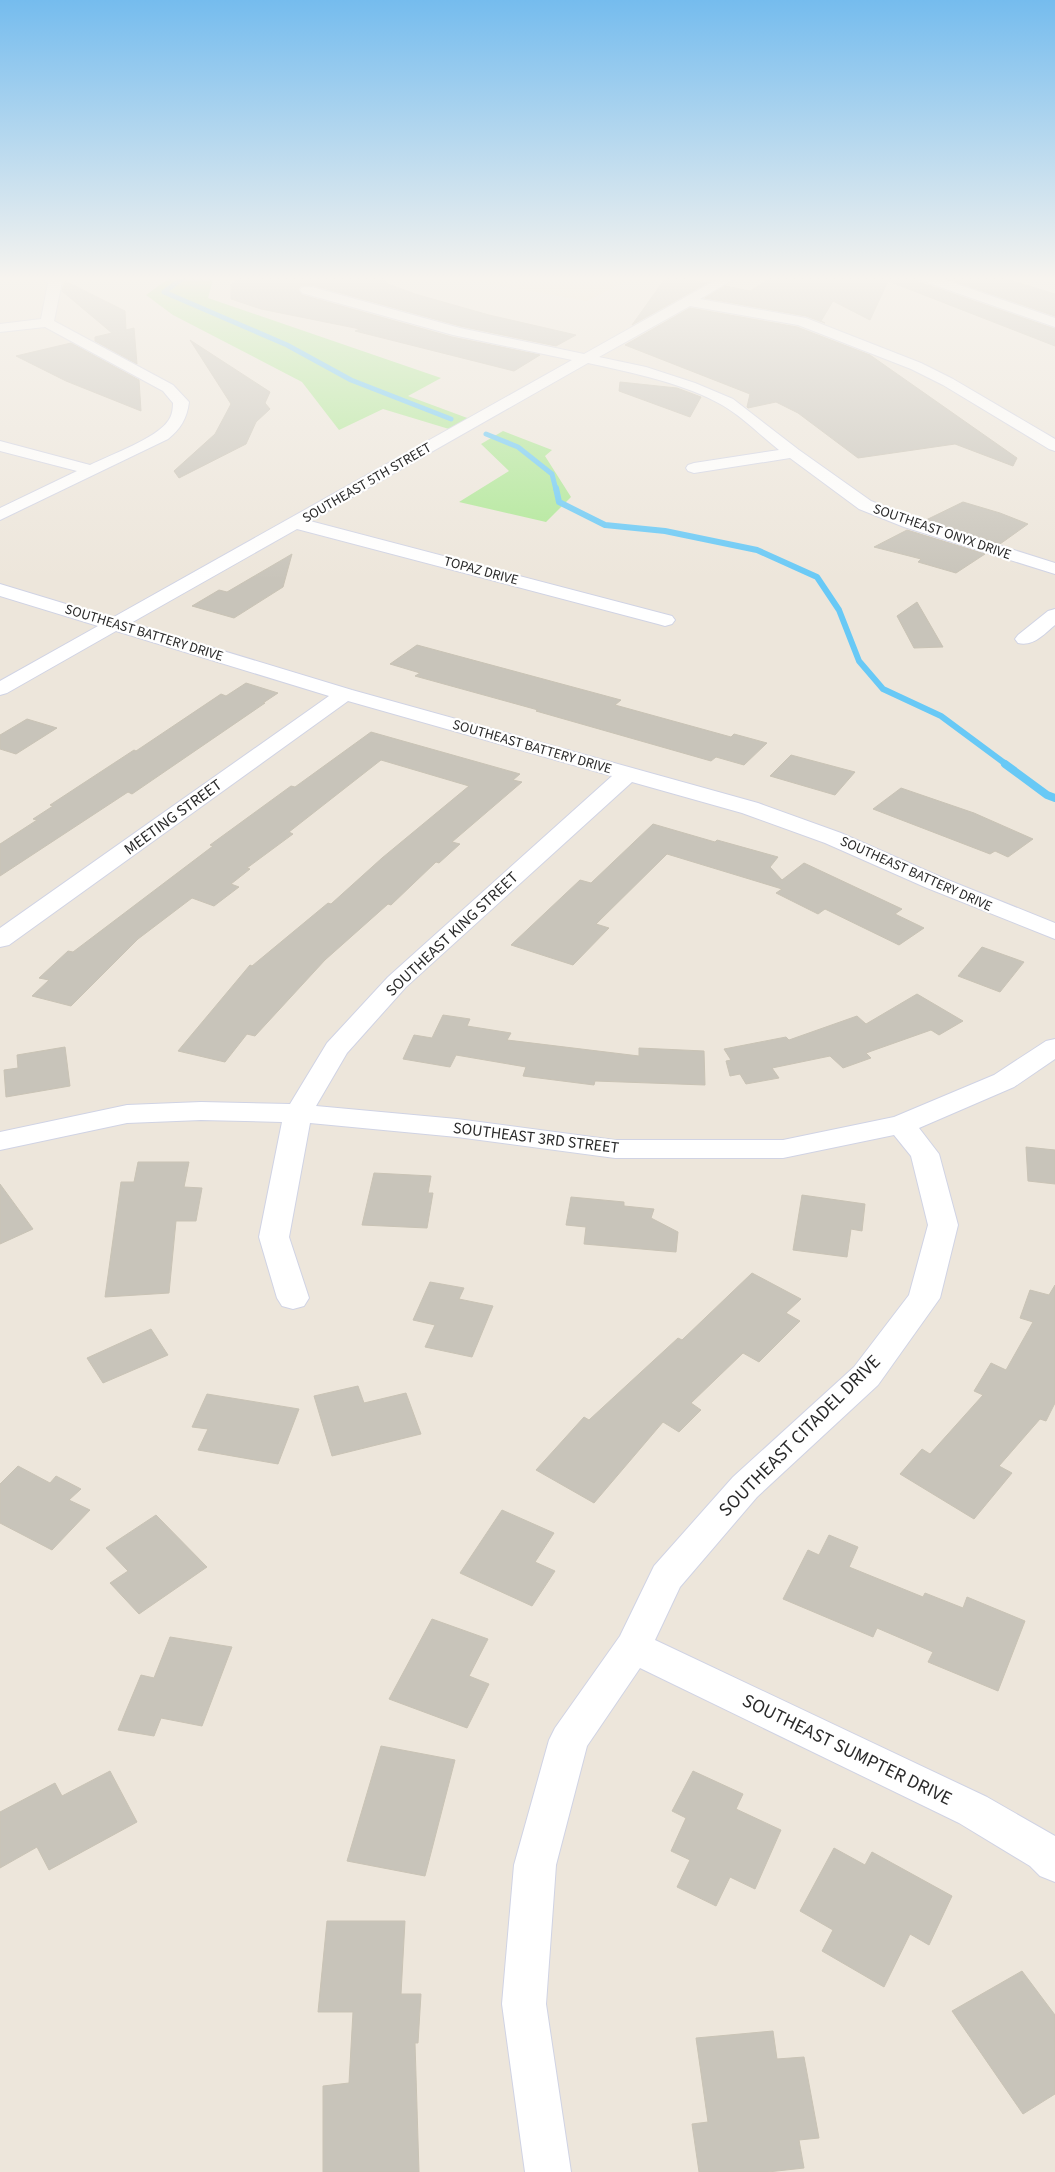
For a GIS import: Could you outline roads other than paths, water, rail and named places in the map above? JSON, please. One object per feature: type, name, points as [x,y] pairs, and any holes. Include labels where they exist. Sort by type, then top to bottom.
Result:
[{"type":"street","points":[[0,514],[162,436],[173,426],[180,415],[181,402],[168,388],[148,377]]},
{"type":"street","name":"SOUTHEAST 5TH STREET","points":[[0,689],[554,377]]},
{"type":"street","name":"SOUTHEAST ONYX DRIVE","points":[[662,377],[728,402],[793,453],[865,505],[910,523],[1055,569]]},
{"type":"street","points":[[939,377],[1055,446]]},
{"type":"street","points":[[0,446],[91,470]]},
{"type":"street","points":[[694,468],[793,453]]},
{"type":"street","name":"TOPAZ DRIVE","points":[[296,523],[665,620]]},
{"type":"street","name":"SOUTHEAST BATTERY DRIVE","points":[[0,590],[345,694],[750,808],[833,838],[935,883],[1055,932]]},
{"type":"street","points":[[1025,639],[1055,615]]},
{"type":"street","name":"MEETING STREET","points":[[0,940],[345,694]]},
{"type":"street","name":"SOUTHEAST KING STREET","points":[[293,1298],[274,1237],[298,1113],[336,1049],[397,982],[627,774]]},
{"type":"street","name":"SOUTHEAST 3RD STREET","points":[[0,1142],[127,1114],[200,1111],[298,1113],[457,1128],[615,1149],[783,1149],[901,1124],[1004,1081],[1055,1047]]},
{"type":"street","name":"SOUTHEAST CITADEL DRIVE","points":[[548,2172],[524,2004],[536,1865],[569,1740],[633,1648],[667,1577],[745,1487],[866,1376],[924,1298],[943,1225],[925,1154],[901,1124]]},
{"type":"street","name":"SOUTHEAST SUMPTER DRIVE","points":[[633,1648],[973,1810],[1045,1852],[1055,1862]]},
{"type":"waterway","points":[[346,377],[451,419]]},
{"type":"waterway","points":[[486,434],[518,447],[552,474],[556,490]]},
{"type":"waterway","points":[[556,488],[559,502],[605,525],[665,531],[757,550],[817,577],[839,610],[859,661],[883,689],[941,716],[1007,765]]},
{"type":"waterway","points":[[1005,764],[1047,795],[1055,798]]}]
